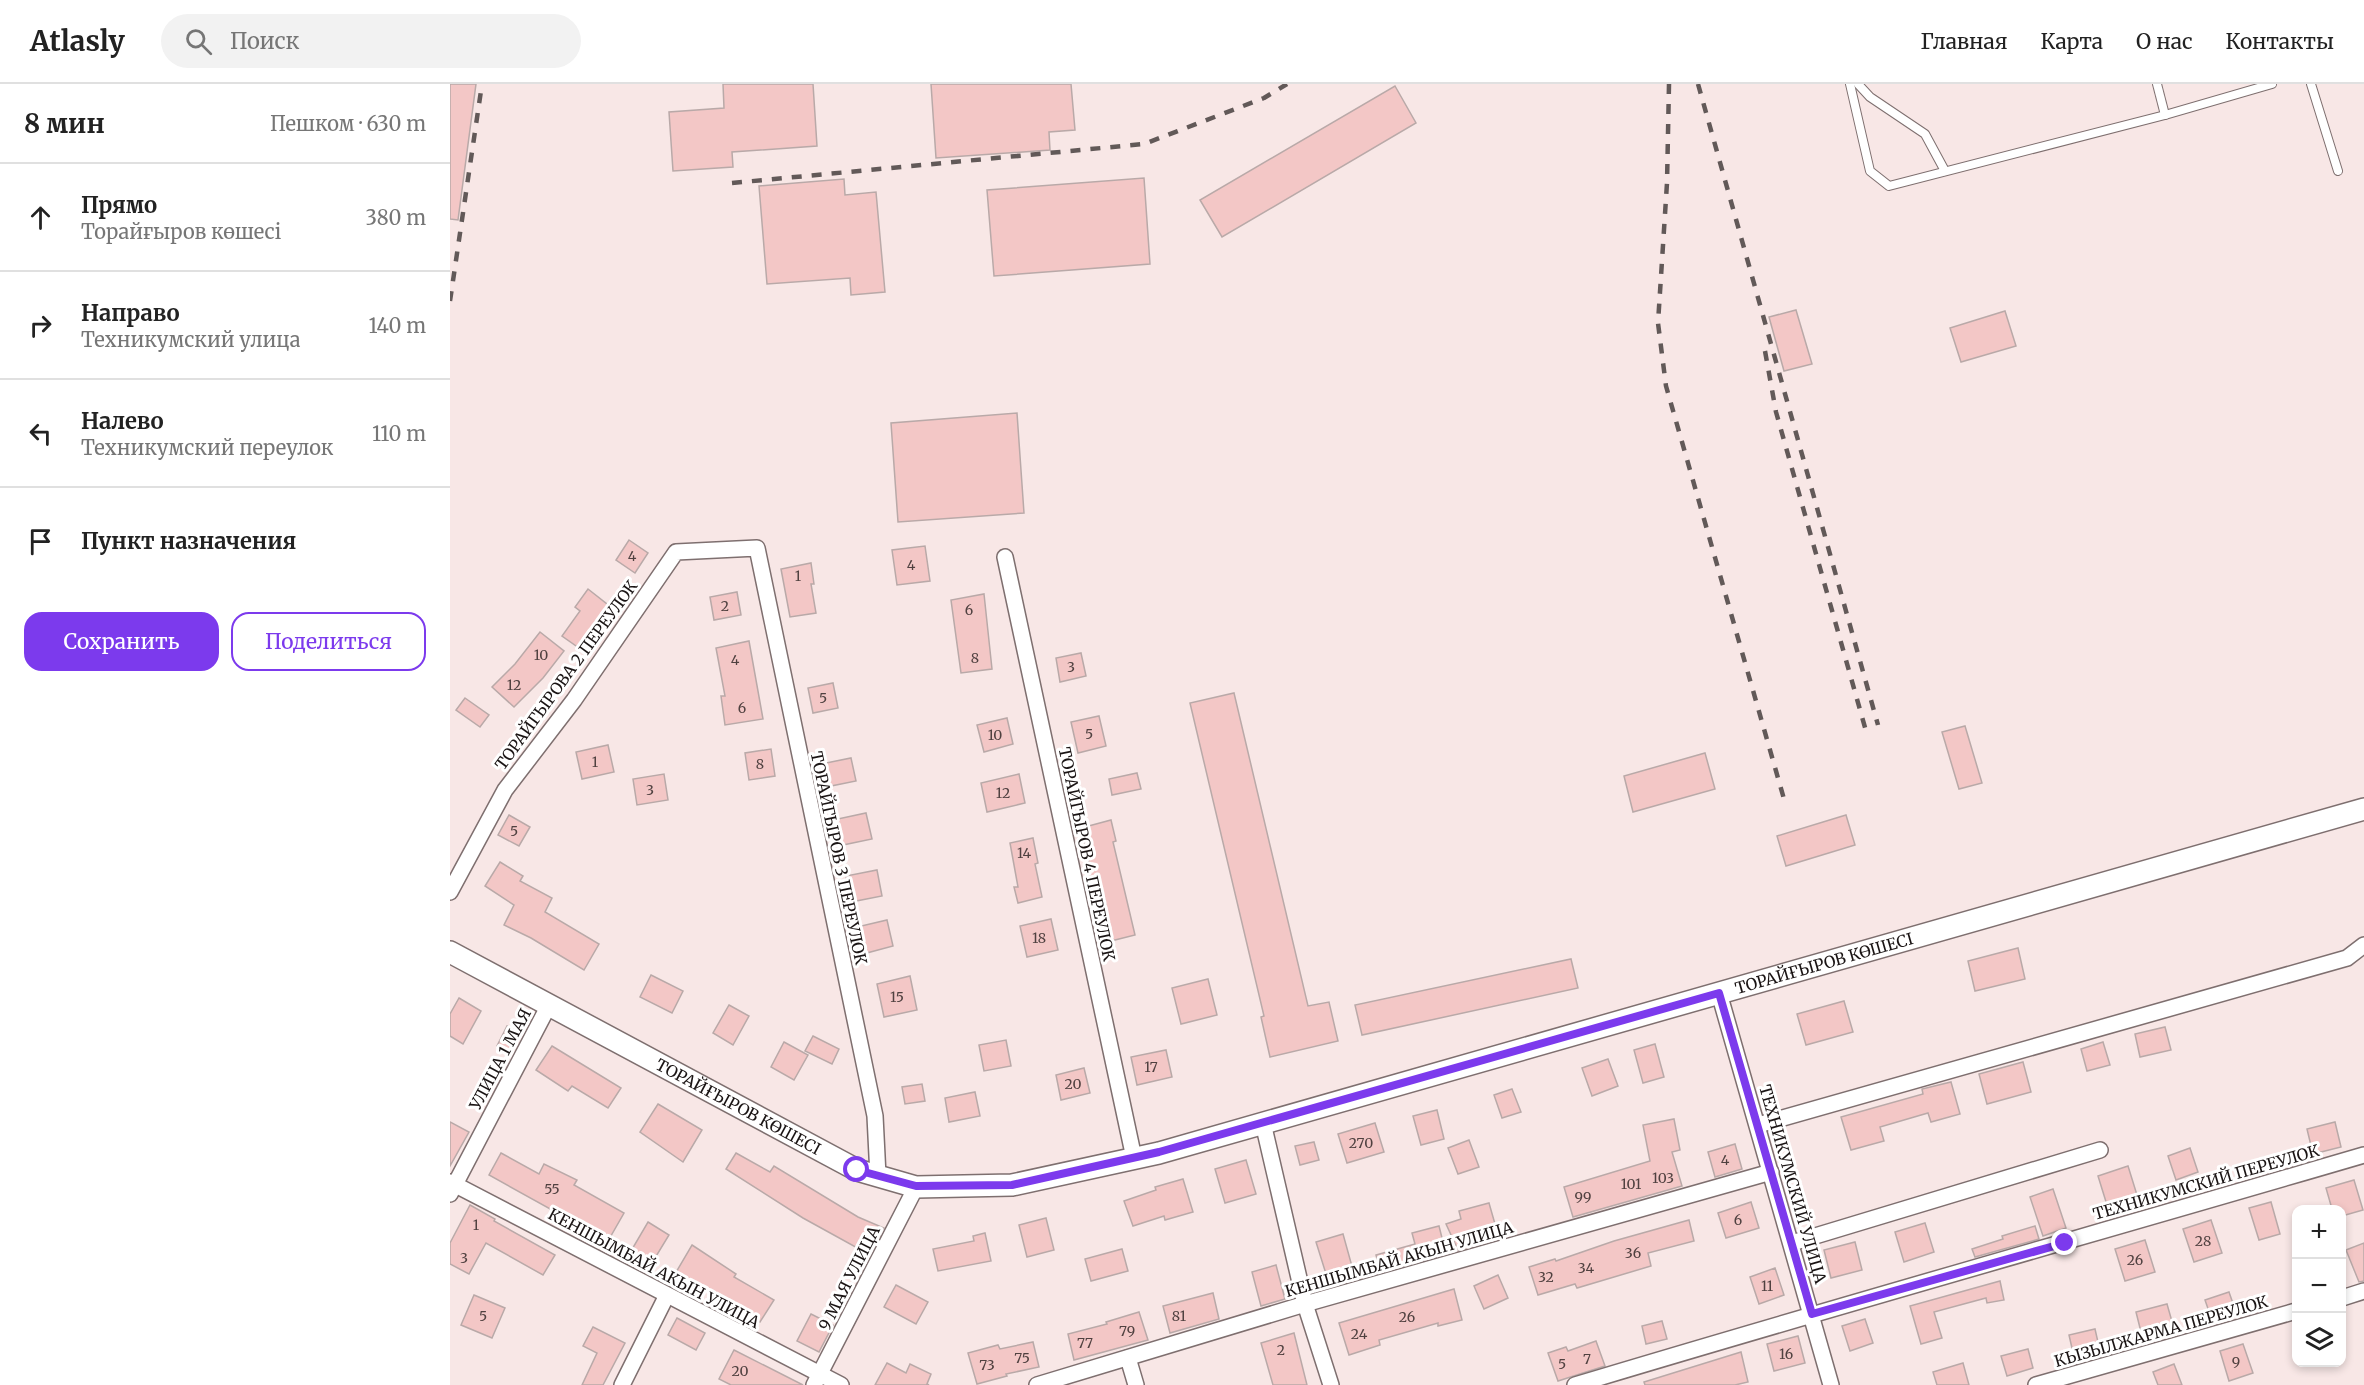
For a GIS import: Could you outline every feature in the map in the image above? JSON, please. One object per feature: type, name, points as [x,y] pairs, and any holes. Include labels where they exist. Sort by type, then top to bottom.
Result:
[{"type":"street","name":"ТОРАЙГЫРОВА 2 ПЕРЕУЛОК","points":[[450,892],[505,790],[574,700],[676,552],[756,548]]},
{"type":"street","name":"ТОРАЙГЫРОВ 3 ПЕРЕУЛОК","points":[[756,548],[875,1116],[878,1176]]},
{"type":"street","name":"ТОРАЙГЫРОВ 4 ПЕРЕУЛОК","points":[[1005,557],[1134,1158]]},
{"type":"street","name":"ТОРАЙҒЫРОВ КӨШЕСІ","points":[[450,952],[857,1170],[916,1186],[1012,1185],[1134,1158],[1263,1123],[2364,809]]},
{"type":"street","points":[[1758,1125],[2347,958],[2364,945]]},
{"type":"street","name":"ТЕХНИКУМСКИЙ УЛИЦА","points":[[1719,993],[1831,1385]]},
{"type":"street","name":"УЛИЦА 1 МАЯ","points":[[452,1187],[549,1005]]},
{"type":"street","points":[[1263,1123],[1305,1304],[1330,1385]]},
{"type":"street","points":[[1792,1243],[2100,1150]]},
{"type":"street","name":"ТЕХНИКУМСКИЙ ПЕРЕУЛОК","points":[[1575,1385],[1812,1314],[2065,1243],[2364,1155]]},
{"type":"street","name":"КЕНШЫМБАЙ АКЫН УЛИЦА","points":[[1037,1385],[1305,1304],[1771,1172]]},
{"type":"street","name":"9 МАЯ УЛИЦА","points":[[817,1380],[916,1186]]},
{"type":"street","name":"КЕНШЫМБАЙ АКЫН УЛИЦА","points":[[452,1187],[667,1295],[817,1380],[842,1385]]},
{"type":"street","points":[[2346,1297],[2364,1291]]},
{"type":"street","points":[[622,1385],[667,1295]]},
{"type":"street","name":"КЫЗЫЛЖАРМА ПЕРЕУЛОК","points":[[2036,1385],[2292,1312]]},
{"type":"street","points":[[1128,1358],[1136,1385]]},
{"type":"lane","points":[[1850,84],[1870,171],[1889,186],[2165,115],[2272,84]]},
{"type":"lane","points":[[1858,84],[1870,97],[1925,134],[1945,171]]},
{"type":"lane","points":[[2157,84],[2165,115]]},
{"type":"lane","points":[[2311,84],[2338,171]]},
{"type":"building","points":[[450,84],[476,84],[458,220],[450,219]]},
{"type":"building","points":[[723,84],[813,84],[817,146],[732,152],[733,167],[673,171],[669,112],[724,108]]},
{"type":"building","points":[[931,84],[1071,84],[1075,130],[1049,132],[1050,150],[936,158]]},
{"type":"building","points":[[1395,86],[1416,123],[1222,237],[1200,200]]},
{"type":"building","points":[[1144,178],[1150,264],[994,276],[987,190]]},
{"type":"building","points":[[844,179],[845,195],[876,192],[885,292],[851,295],[850,278],[767,284],[759,186]]},
{"type":"building","points":[[1796,310],[1812,364],[1784,371],[1769,317]]},
{"type":"building","points":[[2005,311],[2016,346],[1961,362],[1950,328]]},
{"type":"building","points":[[1017,413],[1024,513],[898,522],[891,423]]},
{"type":"building","points":[[629,540],[648,553],[635,573],[616,560]]},
{"type":"building","points":[[925,546],[930,581],[897,585],[892,550]]},
{"type":"building","points":[[811,563],[814,584],[811,584],[816,613],[790,617],[781,569]]},
{"type":"building","points":[[588,589],[612,608],[599,625],[596,623],[579,648],[562,636],[580,611],[575,607]]},
{"type":"building","points":[[737,592],[741,615],[714,620],[710,597]]},
{"type":"building","points":[[984,594],[992,669],[961,673],[951,600]]},
{"type":"building","points":[[540,632],[564,651],[543,678],[514,707],[492,687],[515,664]]},
{"type":"building","points":[[749,641],[763,719],[725,725],[721,696],[725,696],[716,648]]},
{"type":"building","points":[[1081,653],[1086,676],[1060,682],[1056,658]]},
{"type":"building","points":[[833,683],[838,708],[813,713],[808,688]]},
{"type":"building","points":[[1234,693],[1308,1006],[1329,1002],[1338,1041],[1270,1057],[1261,1017],[1264,1016],[1190,703]]},
{"type":"building","points":[[465,698],[489,715],[480,727],[456,710]]},
{"type":"building","points":[[1099,716],[1106,746],[1078,753],[1071,722]]},
{"type":"building","points":[[1007,718],[1013,744],[984,752],[977,725]]},
{"type":"building","points":[[1965,726],[1982,783],[1959,789],[1942,732]]},
{"type":"building","points":[[608,745],[614,772],[582,779],[576,752]]},
{"type":"building","points":[[771,749],[775,776],[749,780],[745,753]]},
{"type":"building","points":[[1705,753],[1715,789],[1633,812],[1624,776]]},
{"type":"building","points":[[851,758],[856,781],[826,787],[821,764]]},
{"type":"building","points":[[1137,773],[1141,789],[1112,795],[1109,779]]},
{"type":"building","points":[[664,774],[668,800],[637,805],[633,779]]},
{"type":"building","points":[[1019,774],[1025,803],[987,812],[981,783]]},
{"type":"building","points":[[866,813],[872,839],[838,846],[833,820]]},
{"type":"building","points":[[509,815],[530,827],[519,846],[498,835]]},
{"type":"building","points":[[1846,815],[1855,845],[1786,866],[1777,836]]},
{"type":"building","points":[[1111,820],[1116,841],[1113,842],[1135,935],[1103,943],[1095,908],[1106,906],[1101,884],[1090,886],[1086,868],[1090,867],[1081,828]]},
{"type":"building","points":[[1033,838],[1038,863],[1035,864],[1042,897],[1018,903],[1014,887],[1018,887],[1010,843]]},
{"type":"building","points":[[500,862],[523,876],[520,881],[552,898],[545,912],[599,944],[584,970],[531,938],[504,925],[514,905],[485,886]]},
{"type":"building","points":[[877,870],[882,896],[851,902],[846,876]]},
{"type":"building","points":[[1051,919],[1058,950],[1027,957],[1020,926]]},
{"type":"building","points":[[887,920],[893,946],[863,954],[857,927]]},
{"type":"building","points":[[2018,948],[2025,979],[1975,991],[1968,961]]},
{"type":"building","points":[[1571,959],[1578,988],[1362,1035],[1355,1005]]},
{"type":"building","points":[[651,975],[683,991],[672,1013],[640,997]]},
{"type":"building","points":[[910,976],[917,1010],[884,1017],[877,984]]},
{"type":"building","points":[[1208,979],[1217,1015],[1181,1024],[1172,988]]},
{"type":"building","points":[[459,998],[481,1011],[463,1044],[450,1036],[450,1014]]},
{"type":"building","points":[[1844,1001],[1853,1032],[1806,1045],[1797,1014]]},
{"type":"building","points":[[729,1005],[749,1016],[733,1045],[713,1033]]},
{"type":"building","points":[[507,1026],[521,1034],[510,1053],[497,1046]]},
{"type":"building","points":[[2165,1027],[2171,1050],[2140,1057],[2135,1034]]},
{"type":"building","points":[[813,1036],[839,1049],[832,1064],[805,1051]]},
{"type":"building","points":[[1006,1040],[1011,1066],[984,1071],[979,1045]]},
{"type":"building","points":[[784,1042],[808,1055],[794,1080],[771,1067]]},
{"type":"building","points":[[2103,1042],[2110,1065],[2087,1071],[2081,1049]]},
{"type":"building","points":[[1655,1044],[1664,1077],[1643,1083],[1634,1050]]},
{"type":"building","points":[[552,1046],[621,1088],[608,1108],[572,1086],[568,1091],[536,1070]]},
{"type":"building","points":[[1166,1050],[1172,1077],[1137,1085],[1131,1057]]},
{"type":"building","points":[[1608,1059],[1618,1086],[1592,1096],[1582,1068]]},
{"type":"building","points":[[2023,1062],[2031,1092],[1987,1104],[1979,1074]]},
{"type":"building","points":[[1084,1068],[1090,1093],[1061,1100],[1056,1075]]},
{"type":"building","points":[[1951,1082],[1960,1114],[1931,1122],[1928,1113],[1880,1127],[1884,1141],[1851,1150],[1841,1117],[1923,1094],[1922,1089]]},
{"type":"building","points":[[922,1084],[925,1101],[905,1104],[902,1087]]},
{"type":"building","points":[[1512,1089],[1521,1112],[1502,1118],[1494,1095]]},
{"type":"building","points":[[975,1092],[980,1116],[949,1122],[945,1098]]},
{"type":"building","points":[[658,1104],[702,1130],[683,1162],[640,1132]]},
{"type":"building","points":[[1437,1110],[1444,1139],[1421,1145],[1413,1116]]},
{"type":"building","points":[[1674,1119],[1680,1150],[1672,1152],[1682,1186],[1573,1217],[1564,1187],[1650,1161],[1643,1125]]},
{"type":"building","points":[[450,1122],[469,1132],[450,1166]]},
{"type":"building","points":[[2335,1122],[2341,1147],[2313,1154],[2307,1129]]},
{"type":"building","points":[[1375,1123],[1384,1152],[1347,1163],[1338,1134]]},
{"type":"building","points":[[1469,1140],[1479,1167],[1458,1174],[1448,1148]]},
{"type":"building","points":[[1314,1142],[1319,1160],[1300,1165],[1295,1146]]},
{"type":"building","points":[[1735,1144],[1742,1169],[1715,1177],[1708,1152]]},
{"type":"building","points":[[2190,1148],[2198,1172],[2176,1180],[2168,1156]]},
{"type":"building","points":[[501,1153],[539,1174],[544,1164],[577,1180],[574,1185],[624,1213],[608,1241],[489,1175]]},
{"type":"building","points":[[736,1153],[770,1172],[774,1166],[858,1217],[884,1228],[870,1255],[803,1218],[726,1169]]},
{"type":"building","points":[[1246,1160],[1256,1194],[1225,1203],[1215,1169]]},
{"type":"building","points":[[2128,1166],[2137,1195],[2107,1205],[2098,1176]]},
{"type":"building","points":[[1183,1179],[1193,1212],[1165,1220],[1164,1216],[1133,1226],[1124,1201],[1156,1190],[1155,1187]]},
{"type":"building","points":[[2354,1180],[2363,1210],[2346,1215],[2346,1205],[2331,1205],[2326,1188]]},
{"type":"building","points":[[2053,1189],[2066,1228],[2043,1236],[2030,1197]]},
{"type":"building","points":[[1751,1202],[1759,1228],[1726,1238],[1718,1213]]},
{"type":"building","points":[[2271,1202],[2280,1234],[2259,1240],[2249,1208]]},
{"type":"building","points":[[1489,1203],[1499,1238],[1458,1250],[1446,1224],[1461,1219],[1459,1211]]},
{"type":"building","points":[[470,1205],[555,1255],[543,1275],[486,1243],[469,1274],[450,1264],[450,1243]]},
{"type":"building","points":[[1046,1218],[1054,1250],[1027,1257],[1019,1225]]},
{"type":"building","points":[[1689,1220],[1694,1241],[1648,1253],[1651,1266],[1577,1288],[1575,1284],[1538,1295],[1529,1267],[1555,1259],[1556,1261],[1614,1241]]},
{"type":"building","points":[[2211,1220],[2222,1253],[2194,1262],[2183,1229]]},
{"type":"building","points":[[648,1222],[669,1235],[652,1263],[631,1251]]},
{"type":"building","points":[[1925,1223],[1934,1252],[1904,1262],[1895,1232]]},
{"type":"building","points":[[1439,1226],[1446,1254],[1381,1272],[1376,1255],[1415,1244],[1412,1233]]},
{"type":"building","points":[[2035,1226],[2039,1239],[1975,1257],[1972,1249],[2003,1239],[2002,1236]]},
{"type":"building","points":[[985,1233],[991,1261],[938,1271],[933,1249],[974,1241],[973,1236]]},
{"type":"building","points":[[1343,1234],[1353,1270],[1327,1277],[1316,1242]]},
{"type":"building","points":[[2145,1240],[2155,1272],[2125,1281],[2115,1249]]},
{"type":"building","points":[[1855,1242],[1862,1270],[1831,1278],[1824,1250]]},
{"type":"building","points":[[2364,1243],[2364,1281],[2359,1282],[2346,1250]]},
{"type":"building","points":[[692,1245],[736,1274],[734,1277],[774,1300],[760,1322],[695,1281],[692,1285],[675,1274]]},
{"type":"building","points":[[1122,1249],[1128,1271],[1091,1281],[1085,1259]]},
{"type":"building","points":[[1276,1265],[1285,1299],[1261,1306],[1252,1272]]},
{"type":"building","points":[[1775,1268],[1784,1295],[1759,1304],[1750,1277]]},
{"type":"building","points":[[1498,1275],[1508,1298],[1484,1309],[1474,1286]]},
{"type":"building","points":[[2000,1281],[2004,1300],[1987,1303],[1986,1298],[1934,1312],[1942,1338],[1921,1344],[1910,1306]]},
{"type":"building","points":[[896,1285],[928,1302],[916,1324],[884,1307]]},
{"type":"building","points":[[1454,1289],[1462,1320],[1438,1326],[1438,1323],[1379,1340],[1380,1345],[1349,1355],[1339,1323]]},
{"type":"building","points":[[2229,1292],[2237,1315],[2213,1323],[2205,1300]]},
{"type":"building","points":[[1213,1293],[1219,1319],[1170,1333],[1163,1306]]},
{"type":"building","points":[[474,1295],[505,1308],[492,1338],[461,1325]]},
{"type":"building","points":[[2167,1304],[2175,1332],[2143,1340],[2136,1312]]},
{"type":"building","points":[[1139,1312],[1148,1340],[1074,1360],[1068,1334],[1107,1324],[1106,1322]]},
{"type":"building","points":[[811,1314],[833,1325],[819,1352],[797,1341]]},
{"type":"building","points":[[677,1318],[705,1333],[696,1350],[668,1335]]},
{"type":"building","points":[[1865,1319],[1873,1343],[1850,1351],[1842,1326]]},
{"type":"building","points":[[1662,1321],[1667,1339],[1646,1344],[1642,1326]]},
{"type":"building","points":[[593,1327],[625,1343],[603,1385],[582,1385],[597,1353],[583,1346]]},
{"type":"building","points":[[2095,1329],[2100,1351],[2074,1357],[2069,1335]]},
{"type":"building","points":[[1294,1333],[1307,1385],[1273,1385],[1261,1343]]},
{"type":"building","points":[[1798,1336],[1805,1363],[1774,1371],[1767,1344]]},
{"type":"building","points":[[1596,1341],[1605,1366],[1558,1381],[1548,1353],[1566,1347],[1568,1351]]},
{"type":"building","points":[[1033,1342],[1039,1367],[1006,1374],[1007,1376],[977,1384],[968,1353],[998,1345],[1000,1349]]},
{"type":"building","points":[[2243,1344],[2253,1373],[2229,1381],[2220,1351]]},
{"type":"building","points":[[2028,1349],[2033,1368],[2007,1376],[2001,1356]]},
{"type":"building","points":[[734,1350],[803,1385],[731,1385],[719,1379]]},
{"type":"building","points":[[1741,1352],[1748,1382],[1735,1385],[1645,1385],[1644,1382]]},
{"type":"building","points":[[887,1363],[906,1373],[910,1364],[931,1374],[927,1384],[929,1385],[875,1385]]},
{"type":"building","points":[[1963,1363],[1969,1385],[1937,1385],[1933,1372]]},
{"type":"building","points":[[2174,1364],[2182,1385],[2158,1385],[2153,1372]]},
{"type":"railway","points":[[450,301],[482,84]]},
{"type":"railway","points":[[732,183],[1144,144],[1264,98],[1287,84]]},
{"type":"railway","points":[[1669,84],[1667,183],[1658,323],[1666,386],[1784,799]]},
{"type":"railway","points":[[1698,84],[1878,725]]},
{"type":"railway","points":[[1765,351],[1776,412],[1866,731]]},
{"type":"route","points":[[857,1170],[916,1186],[1012,1185],[1159,1152],[1719,993],[1812,1314],[2065,1243]]}]
